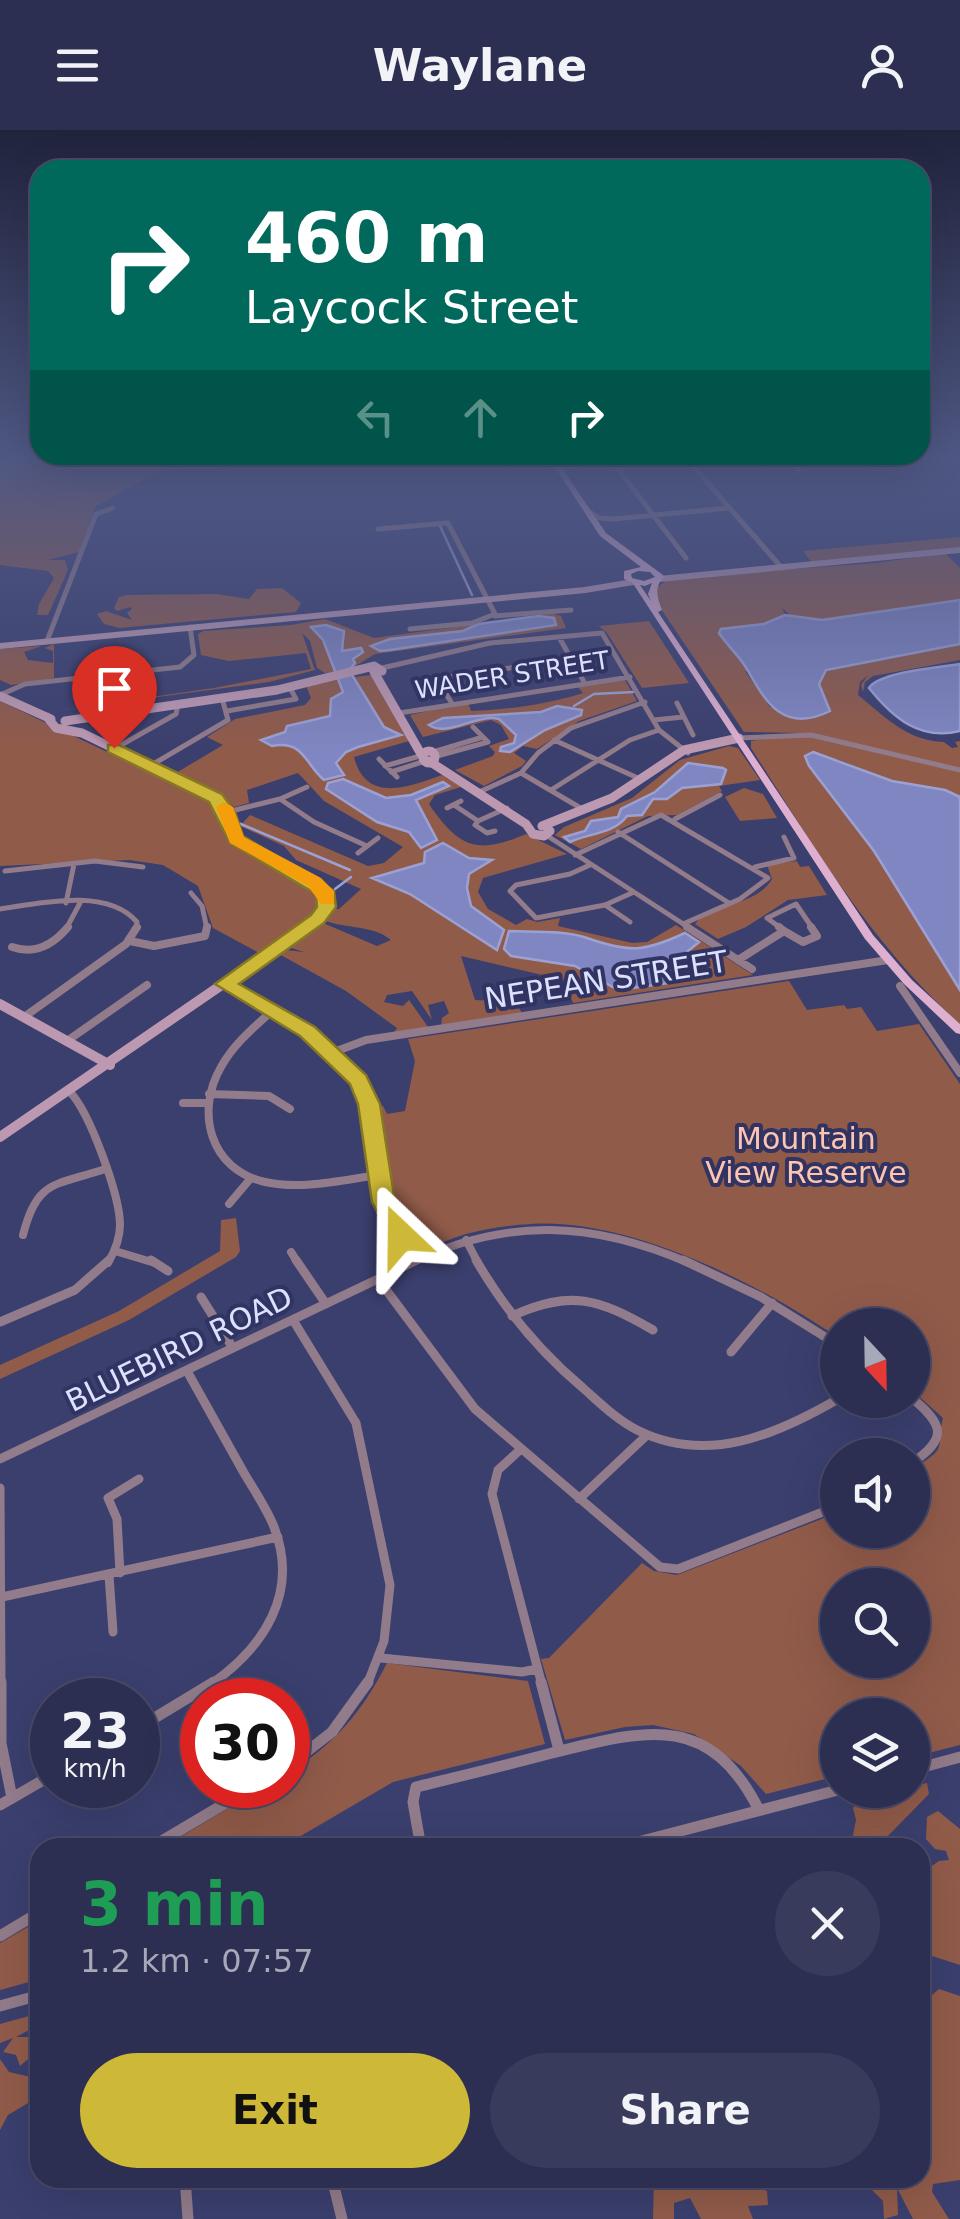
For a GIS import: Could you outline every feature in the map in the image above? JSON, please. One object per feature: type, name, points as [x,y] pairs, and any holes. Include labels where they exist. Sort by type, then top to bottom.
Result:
[{"type":"main road","points":[[622,555],[628,560],[631,577],[729,721]]},
{"type":"main road","points":[[630,555],[659,574],[652,591],[654,604],[845,904],[888,960],[960,1030]]},
{"type":"main road","points":[[631,577],[650,570]]},
{"type":"main road","points":[[631,577],[658,580]]},
{"type":"street","points":[[48,641],[81,555]]},
{"type":"street","points":[[465,555],[495,616]]},
{"type":"street","points":[[771,555],[782,568]]},
{"type":"street","points":[[658,580],[906,555]]},
{"type":"street","points":[[650,570],[742,572]]},
{"type":"street","points":[[0,646],[588,589],[631,577]]},
{"type":"street","points":[[410,629],[571,610]]},
{"type":"street","points":[[0,696],[25,684],[169,670],[190,661],[194,652],[190,627]]},
{"type":"street","points":[[53,632],[68,639]]},
{"type":"street","points":[[64,724],[377,670],[402,660],[605,634],[659,730],[686,752]]},
{"type":"street","points":[[559,637],[584,682]]},
{"type":"street","points":[[96,660],[130,659],[135,663],[136,673]]},
{"type":"street","points":[[451,702],[439,682],[442,678],[570,659]]},
{"type":"street","points":[[377,670],[429,757],[752,969]]},
{"type":"street","name":"WADER STREET","points":[[402,712],[630,677]]},
{"type":"street","points":[[227,711],[296,700],[289,686]]},
{"type":"street","points":[[0,696],[216,798],[227,812],[228,826],[236,840],[319,885],[327,903],[318,919],[0,1137]]},
{"type":"street","points":[[150,766],[227,722],[222,698]]},
{"type":"street","points":[[479,792],[522,772],[554,740],[590,720],[645,702]]},
{"type":"street","points":[[677,702],[693,736]]},
{"type":"street","points":[[114,748],[176,714],[178,704]]},
{"type":"street","points":[[654,720],[683,717]]},
{"type":"street","points":[[379,759],[391,772],[485,740],[472,728]]},
{"type":"street","points":[[552,790],[630,740],[659,730]]},
{"type":"street","points":[[543,831],[612,798],[686,752],[740,739],[811,735],[960,770]]},
{"type":"street","points":[[554,740],[640,779]]},
{"type":"street","points":[[543,831],[626,794],[686,752]]},
{"type":"street","points":[[522,772],[584,810]]},
{"type":"street","points":[[227,812],[280,799],[307,787]]},
{"type":"street","points":[[675,820],[714,796]]},
{"type":"street","points":[[280,799],[314,822],[366,846]]},
{"type":"street","points":[[454,804],[478,821]]},
{"type":"street","points":[[495,831],[487,833],[474,825],[505,808]]},
{"type":"street","points":[[572,853],[656,816],[675,820],[755,867],[768,880],[683,924]]},
{"type":"street","points":[[618,832],[729,903]]},
{"type":"street","points":[[358,852],[378,838]]},
{"type":"street","points":[[784,838],[802,864]]},
{"type":"street","points":[[755,867],[791,860],[795,854]]},
{"type":"street","points":[[5,871],[125,862],[143,867]]},
{"type":"street","points":[[66,903],[74,864]]},
{"type":"street","points":[[590,864],[563,876],[516,885],[510,891],[536,918],[605,905],[634,892]]},
{"type":"street","points":[[130,940],[154,946],[204,936],[208,928],[200,902],[191,892]]},
{"type":"street","points":[[0,909],[109,902],[129,909],[138,924],[130,940],[24,1017]]},
{"type":"street","points":[[12,948],[24,953],[36,951],[70,928],[80,903]]},
{"type":"street","points":[[796,904],[817,934],[803,942],[784,932],[768,916],[796,904]]},
{"type":"street","points":[[605,905],[630,922]]},
{"type":"street","points":[[738,960],[784,932]]},
{"type":"street","name":"NEPEAN STREET","points":[[334,1052],[366,1040],[888,960]]},
{"type":"street","points":[[225,984],[334,1052],[365,1093],[379,1175],[393,1224],[419,1259]]},
{"type":"street","points":[[67,1041],[147,985]]},
{"type":"street","points":[[900,986],[960,1073]]},
{"type":"street","points":[[0,1004],[110,1065]]},
{"type":"street","points":[[272,1010],[232,1050],[208,1098],[207,1119],[216,1150],[228,1164],[251,1178],[294,1185],[379,1175]]},
{"type":"street","points":[[0,1322],[85,1283],[114,1252],[119,1214],[87,1111],[70,1092]]},
{"type":"street","points":[[182,1103],[208,1098],[270,1097],[290,1109]]},
{"type":"street","points":[[23,1235],[30,1207],[40,1191],[105,1170]]},
{"type":"street","points":[[229,1204],[251,1178]]},
{"type":"street","name":"BLUEBIRD ROAD","points":[[0,1460],[419,1259],[466,1240],[517,1229],[603,1234],[677,1258],[772,1303],[820,1334]]},
{"type":"street","points":[[466,1240],[485,1280],[552,1362],[646,1435],[696,1448],[736,1445],[796,1423],[820,1409]]},
{"type":"street","points":[[114,1252],[149,1258],[168,1271]]},
{"type":"street","points":[[291,1252],[326,1304]]},
{"type":"street","points":[[378,1279],[467,1399],[651,1563],[678,1569],[820,1513]]},
{"type":"street","points":[[201,1297],[233,1348]]},
{"type":"street","points":[[512,1316],[545,1299],[570,1297],[609,1307],[654,1330]]},
{"type":"street","points":[[732,1352],[772,1303]]},
{"type":"street","points":[[293,1320],[347,1405],[362,1442],[390,1585],[388,1634],[382,1658],[362,1697],[340,1727],[310,1750]]},
{"type":"street","points":[[160,1716],[215,1685],[256,1646],[272,1620],[281,1589],[278,1538],[187,1371]]},
{"type":"street","points":[[930,1413],[939,1431],[930,1451]]},
{"type":"street","points":[[579,1499],[646,1435]]},
{"type":"street","points":[[521,1450],[496,1474],[492,1494],[558,1750]]},
{"type":"street","points":[[113,1632],[117,1519],[108,1498],[139,1479]]},
{"type":"street","points":[[0,1488],[0,1743],[12,1798]]},
{"type":"street","points":[[2,1597],[278,1538]]},
{"type":"street","points":[[382,1658],[522,1672],[538,1669]]},
{"type":"street","points":[[420,1838],[413,1802],[416,1786],[625,1734],[676,1736],[706,1748],[730,1766],[750,1789],[759,1810]]},
{"type":"street","points":[[930,1765],[960,1757]]},
{"type":"street","points":[[0,1804],[30,1788]]},
{"type":"street","points":[[654,1838],[820,1795]]},
{"type":"street","points":[[167,1838],[217,1808]]},
{"type":"street","points":[[0,1936],[30,1918]]},
{"type":"street","points":[[0,2006],[30,1998]]},
{"type":"street","points":[[186,2188],[188,2219]]},
{"type":"street","points":[[334,2188],[342,2219]]},
{"type":"green space","points":[[0,555],[65,555],[48,560],[65,560],[68,570],[48,615],[37,615],[54,578],[48,571],[0,565]]},
{"type":"green space","points":[[806,555],[896,555],[813,564]]},
{"type":"green space","points":[[947,555],[960,568],[960,600],[819,621],[791,616],[782,608],[785,615],[764,624],[721,629],[726,644],[751,672],[745,671],[770,707],[830,711],[819,684],[826,670],[960,644],[960,660],[873,676],[865,682],[863,692],[861,685],[868,675],[860,682],[858,695],[907,732],[952,748],[958,747],[955,742],[960,741],[960,769],[802,733],[744,732],[657,603],[656,588],[670,578]]},
{"type":"green space","points":[[282,588],[301,603],[296,612],[119,628],[104,624],[97,614],[106,611],[132,620],[127,613],[130,607],[117,611],[114,608],[119,597],[127,595],[216,594],[249,599],[257,589]]},
{"type":"green space","points":[[550,613],[561,616],[566,628],[375,654],[349,670],[355,663],[348,652],[341,651],[345,640],[326,625],[314,626],[338,672],[325,673],[317,668],[310,641],[302,633],[315,670],[269,682],[47,712],[214,688],[311,669],[306,653],[229,661],[201,655],[198,634],[203,631],[325,619],[374,638],[478,624],[463,631],[390,639],[413,647],[548,627],[554,618],[490,622]]},
{"type":"green space","points":[[649,621],[689,683],[642,688],[599,626]]},
{"type":"green space","points":[[54,644],[54,678],[11,685],[0,680],[0,649],[42,646],[24,652],[28,660],[53,663],[53,651],[45,648]]},
{"type":"green space","points":[[371,675],[409,741],[354,757],[368,781],[378,787],[403,787],[442,775],[461,787],[435,795],[429,804],[460,838],[482,845],[526,834],[567,854],[483,878],[478,892],[488,909],[516,925],[527,919],[537,922],[560,918],[558,926],[632,943],[647,942],[676,925],[753,975],[573,1003],[564,980],[461,956],[475,1000],[515,1002],[522,1013],[441,1027],[442,1018],[449,1013],[444,1001],[428,1005],[432,1020],[412,991],[387,995],[384,1002],[403,1006],[409,1000],[428,1027],[393,1034],[397,1028],[346,991],[279,954],[285,950],[304,952],[288,947],[323,923],[377,946],[391,940],[376,932],[323,920],[331,909],[339,909],[361,889],[296,860],[284,846],[240,826],[250,815],[368,866],[384,863],[403,847],[324,801],[298,773],[247,790],[249,803],[234,807],[219,793],[176,773],[223,745],[207,737],[235,719],[305,705],[311,698],[305,683]]},
{"type":"green space","points":[[625,680],[637,701],[579,721],[537,749],[523,746],[514,753],[526,761],[522,766],[484,786],[455,770],[493,756],[495,752],[489,746],[509,739],[501,725],[491,720],[423,737],[410,715],[468,702],[471,711],[542,703],[583,693],[577,686]],"holes":[[[557,706],[576,718],[545,730],[510,752],[507,744],[514,743],[516,735],[499,719],[446,729],[429,726],[443,718],[541,712]]]},
{"type":"green space","points":[[0,701],[204,798],[214,808],[230,843],[313,889],[318,899],[315,912],[259,953],[213,928],[198,886],[163,865],[129,860],[0,866]]},
{"type":"green space","points":[[812,737],[960,772],[960,797],[945,790],[892,781],[839,760],[809,766],[874,851],[960,990],[960,1024],[928,994],[872,928],[798,822],[751,748],[751,741]]},
{"type":"green space","points":[[729,746],[738,748],[760,780],[719,786],[722,791],[677,815],[648,816],[581,849],[555,835],[564,827],[632,798],[680,760]]},
{"type":"green space","points":[[744,788],[763,794],[777,818],[740,821],[725,797]]},
{"type":"green space","points":[[797,861],[800,867],[809,866],[827,895],[788,900],[746,927],[718,939],[695,924],[765,888],[772,879],[767,865]]},
{"type":"green space","name":"Mountain View Reserve","points":[[789,981],[807,1010],[861,1007],[877,1031],[919,1024],[960,1084],[960,1745],[930,1753],[930,1698],[820,1698],[820,1780],[766,1794],[741,1766],[694,1734],[653,1725],[565,1740],[541,1659],[549,1658],[642,1563],[654,1571],[677,1575],[820,1520],[820,1548],[930,1548],[930,1457],[940,1443],[943,1418],[930,1406],[930,1308],[820,1308],[820,1326],[770,1296],[691,1258],[650,1243],[569,1225],[500,1227],[419,1246],[394,1205],[380,1115],[384,1114],[376,1114],[375,1108],[383,1106],[387,1114],[405,1111],[415,1061],[408,1039]]},
{"type":"green space","points":[[236,1218],[240,1251],[236,1257],[129,1320],[0,1379],[0,1365],[119,1311],[220,1251],[221,1220]]},
{"type":"green space","points":[[387,1663],[528,1681],[545,1744],[393,1782],[297,1838],[179,1838],[229,1808],[310,1808],[310,1758],[346,1725]]},
{"type":"green space","points":[[853,1808],[915,1808],[886,1838],[852,1838],[856,1820]]},
{"type":"green space","points":[[938,1811],[960,1829],[960,1965],[930,1955],[930,1867],[949,1860],[946,1851],[935,1849],[930,1838],[926,1838],[927,1817]]},
{"type":"green space","points":[[30,1926],[30,1982],[0,1990],[0,1943]]},
{"type":"green space","points":[[939,1989],[960,1996],[960,2180],[933,2184],[932,2192],[949,2219],[913,2219],[897,2188],[930,2188],[930,1997]]},
{"type":"green space","points":[[29,2016],[30,2030],[16,2037],[30,2037],[30,2058],[20,2066],[16,2055],[3,2052],[13,2038],[0,2043],[0,2024]]},
{"type":"green space","points":[[0,2059],[9,2072],[30,2077],[30,2102],[8,2115],[0,2130]]},
{"type":"green space","points":[[654,2188],[767,2191],[768,2205],[748,2206],[753,2219],[701,2219],[690,2198],[674,2203],[674,2219],[653,2219]]},
{"type":"green space","points":[[870,2188],[897,2188],[898,2215],[884,2219],[883,2201]]},
{"type":"water","points":[[960,600],[960,644],[826,670],[819,684],[830,711],[811,718],[783,714],[773,706],[719,633],[721,629],[764,624],[785,615],[822,620]]},
{"type":"water","points":[[538,616],[554,618],[556,625],[390,650],[380,651],[371,646],[390,639],[463,631],[478,624]]},
{"type":"water","points":[[326,625],[344,631],[342,651],[361,648],[363,652],[353,659],[355,663],[349,670],[384,727],[401,735],[346,752],[336,763],[344,775],[324,780],[298,750],[261,740],[285,732],[287,726],[330,716],[331,699],[343,692],[323,640],[311,627]]},
{"type":"water","points":[[960,664],[960,731],[920,730],[888,709],[869,688],[897,674]]},
{"type":"water","points":[[557,706],[582,710],[581,715],[545,730],[510,752],[500,751],[501,747],[514,743],[516,735],[499,719],[481,719],[445,729],[429,725],[443,718],[541,712]]},
{"type":"water","points":[[813,752],[892,781],[945,790],[960,797],[960,990],[874,851],[809,766],[805,756]]},
{"type":"water","points":[[688,763],[723,768],[726,770],[721,784],[682,788],[667,799],[653,799],[642,815],[627,816],[608,830],[570,842],[564,837],[585,831],[591,821],[618,817],[621,809],[655,792]]},
{"type":"water","points":[[343,779],[386,798],[411,795],[443,782],[449,786],[416,800],[437,840],[421,848],[409,832],[377,822],[326,789],[328,783]]},
{"type":"water","points":[[443,843],[469,858],[492,860],[469,874],[467,888],[471,906],[504,930],[497,950],[410,894],[372,878],[424,863],[425,852]]},
{"type":"water","points":[[509,931],[578,935],[626,948],[647,947],[685,933],[699,942],[677,960],[683,981],[618,990],[575,966],[511,956],[504,949]]},
{"type":"waterway","points":[[454,555],[472,595]]},
{"type":"waterway","points":[[574,706],[594,694],[633,692]]},
{"type":"waterway","points":[[236,822],[350,870]]},
{"type":"waterway","points":[[335,889],[351,877]]},
{"type":"slow traffic","points":[[224,807],[236,840],[319,885],[327,900]]},
{"type":"route","points":[[114,748],[216,798],[227,812],[228,826],[236,840],[325,891],[325,911],[318,919],[225,984],[308,1032],[334,1052],[359,1080],[369,1104],[384,1202],[401,1236]]}]
